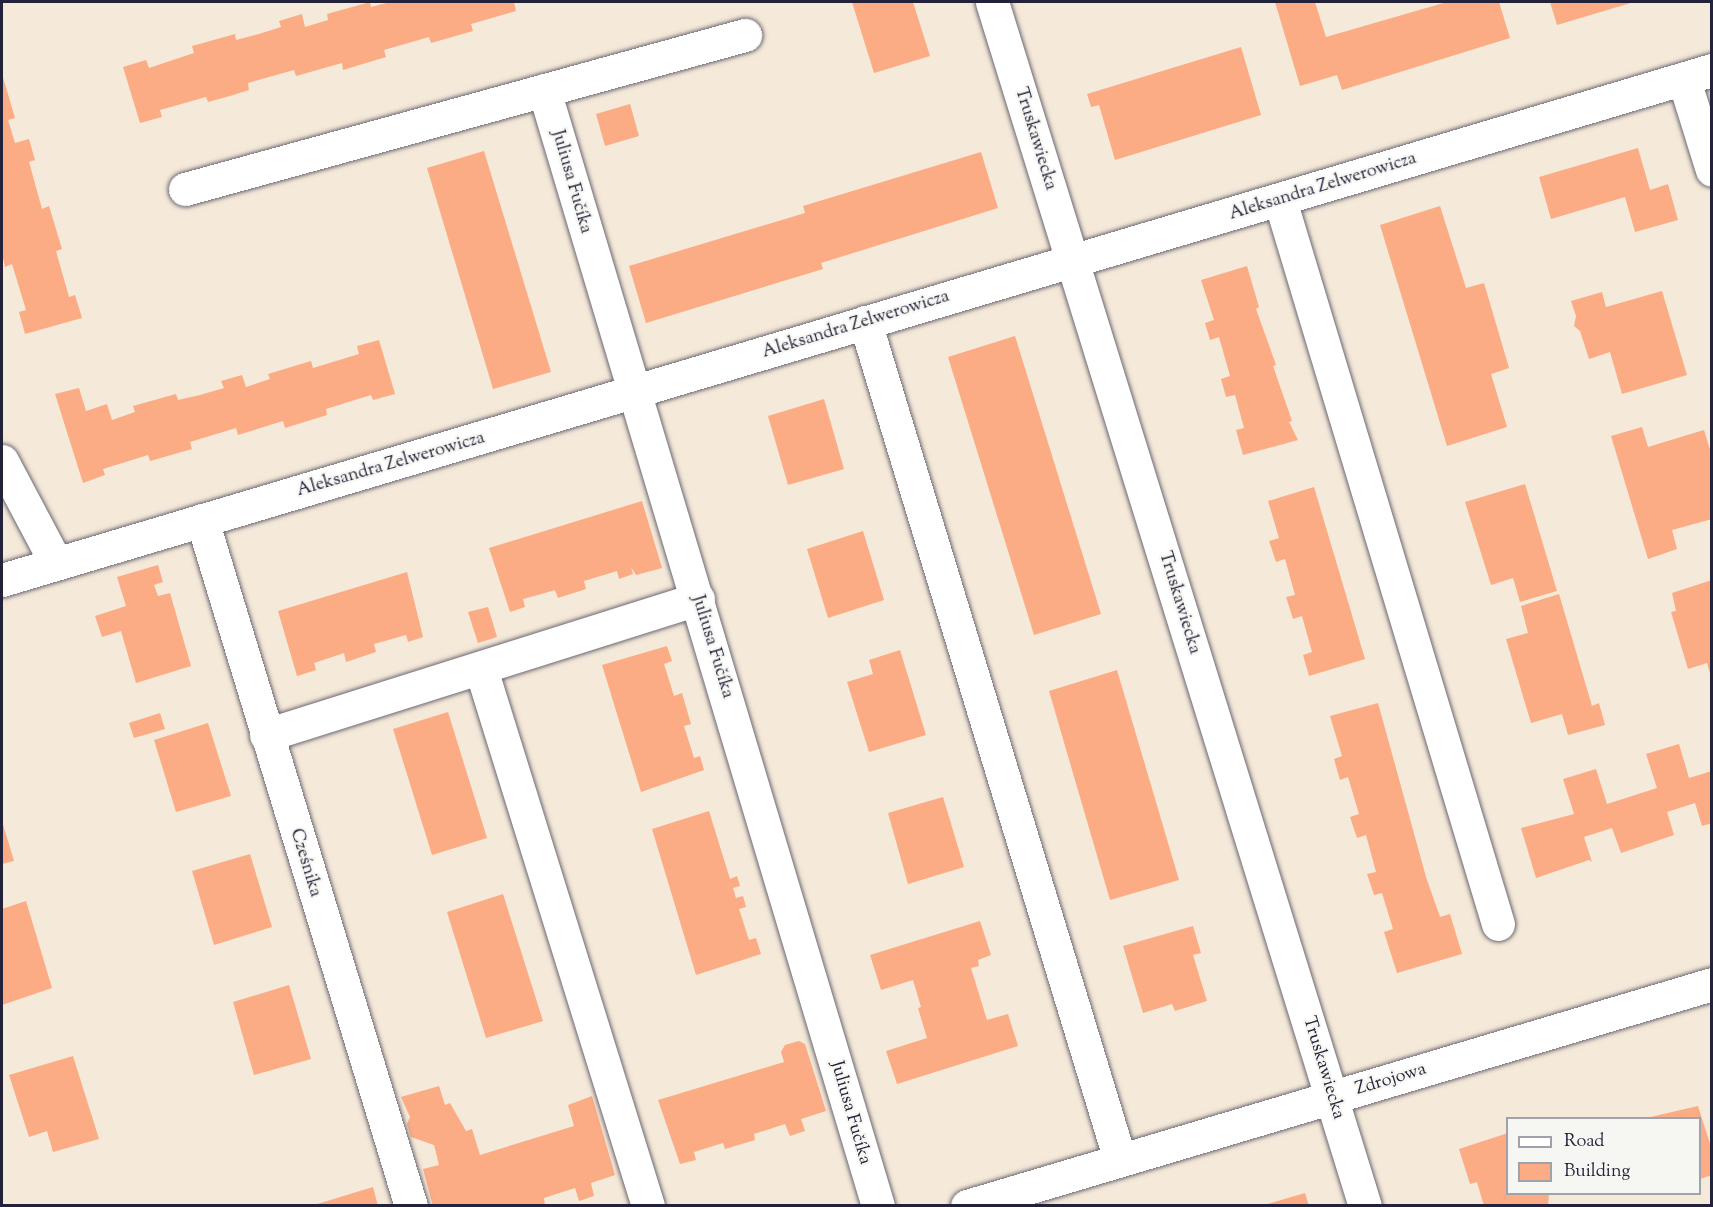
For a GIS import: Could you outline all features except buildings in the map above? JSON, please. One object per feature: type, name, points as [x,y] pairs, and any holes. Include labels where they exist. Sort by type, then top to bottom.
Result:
[{"type":"street","name":"Truskawiecka","points":[[992,2],[1365,1206]]},
{"type":"street","points":[[185,189],[745,35]]},
{"type":"street","name":"Aleksandra Zelwerowicza","points":[[2,580],[633,393],[865,321],[1280,201],[1698,75]]},
{"type":"street","points":[[1698,75],[1712,170]]},
{"type":"street","name":"Juliusa Fučíka","points":[[544,90],[878,1206]]},
{"type":"street","points":[[1280,201],[1498,924]]},
{"type":"street","points":[[865,321],[1120,1160]]},
{"type":"street","points":[[2,460],[56,563]]},
{"type":"street","name":"Cześnika","points":[[202,520],[411,1206]]},
{"type":"street","points":[[266,735],[698,599]]},
{"type":"street","points":[[481,669],[648,1206]]},
{"type":"street","name":"Zdrojowa","points":[[967,1206],[1712,984]]}]
